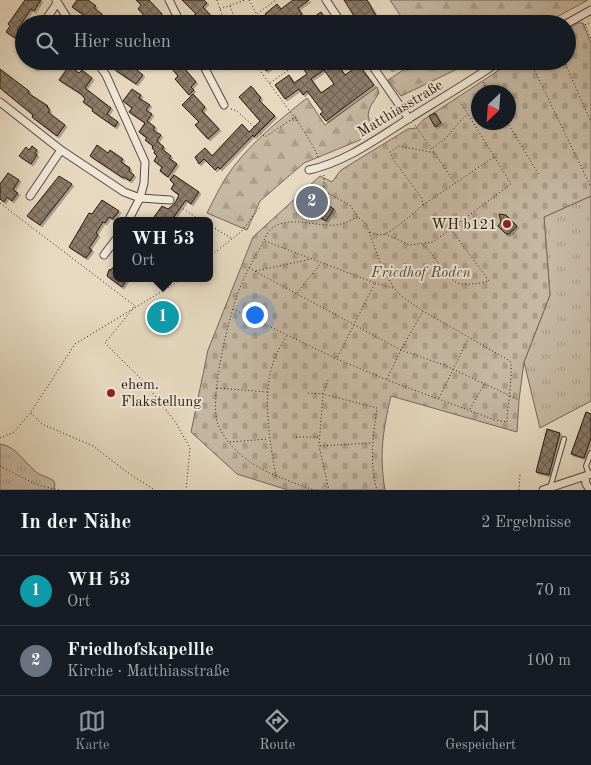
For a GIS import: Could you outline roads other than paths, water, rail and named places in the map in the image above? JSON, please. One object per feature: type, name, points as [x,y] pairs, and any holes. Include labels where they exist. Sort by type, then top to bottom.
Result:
[{"type":"street","points":[[169,0],[176,15]]},
{"type":"street","points":[[326,0],[336,15]]},
{"type":"street","points":[[48,15],[56,2],[65,15]]},
{"type":"street","points":[[576,18],[591,10]]},
{"type":"street","points":[[102,70],[141,152],[145,166],[140,198],[130,217]]},
{"type":"street","points":[[206,70],[224,106]]},
{"type":"street","points":[[375,70],[410,118]]},
{"type":"street","name":"Matthiasstraße","points":[[309,170],[322,167],[358,150],[486,70]]},
{"type":"street","points":[[0,102],[61,150],[108,183],[132,196],[170,200]]},
{"type":"street","points":[[30,196],[61,150]]},
{"type":"street","points":[[104,255],[113,243]]},
{"type":"street","points":[[547,489],[588,475]]},
{"type":"street","points":[[588,475],[586,484],[590,490]]},
{"type":"lane","points":[[547,489],[564,439]]},
{"type":"lane","points":[[588,475],[586,466],[591,453]]},
{"type":"place","name":"Friedhofskapellle","points":[[312,202]]},
{"type":"place","name":"WH b121","points":[[507,224]]},
{"type":"place","name":"WH 53","points":[[163,317]]},
{"type":"place","name":"ehem. Flakstellung","points":[[111,393]]},
{"type":"park label","name":"Friedhof Roden","points":[[421,272]]}]
